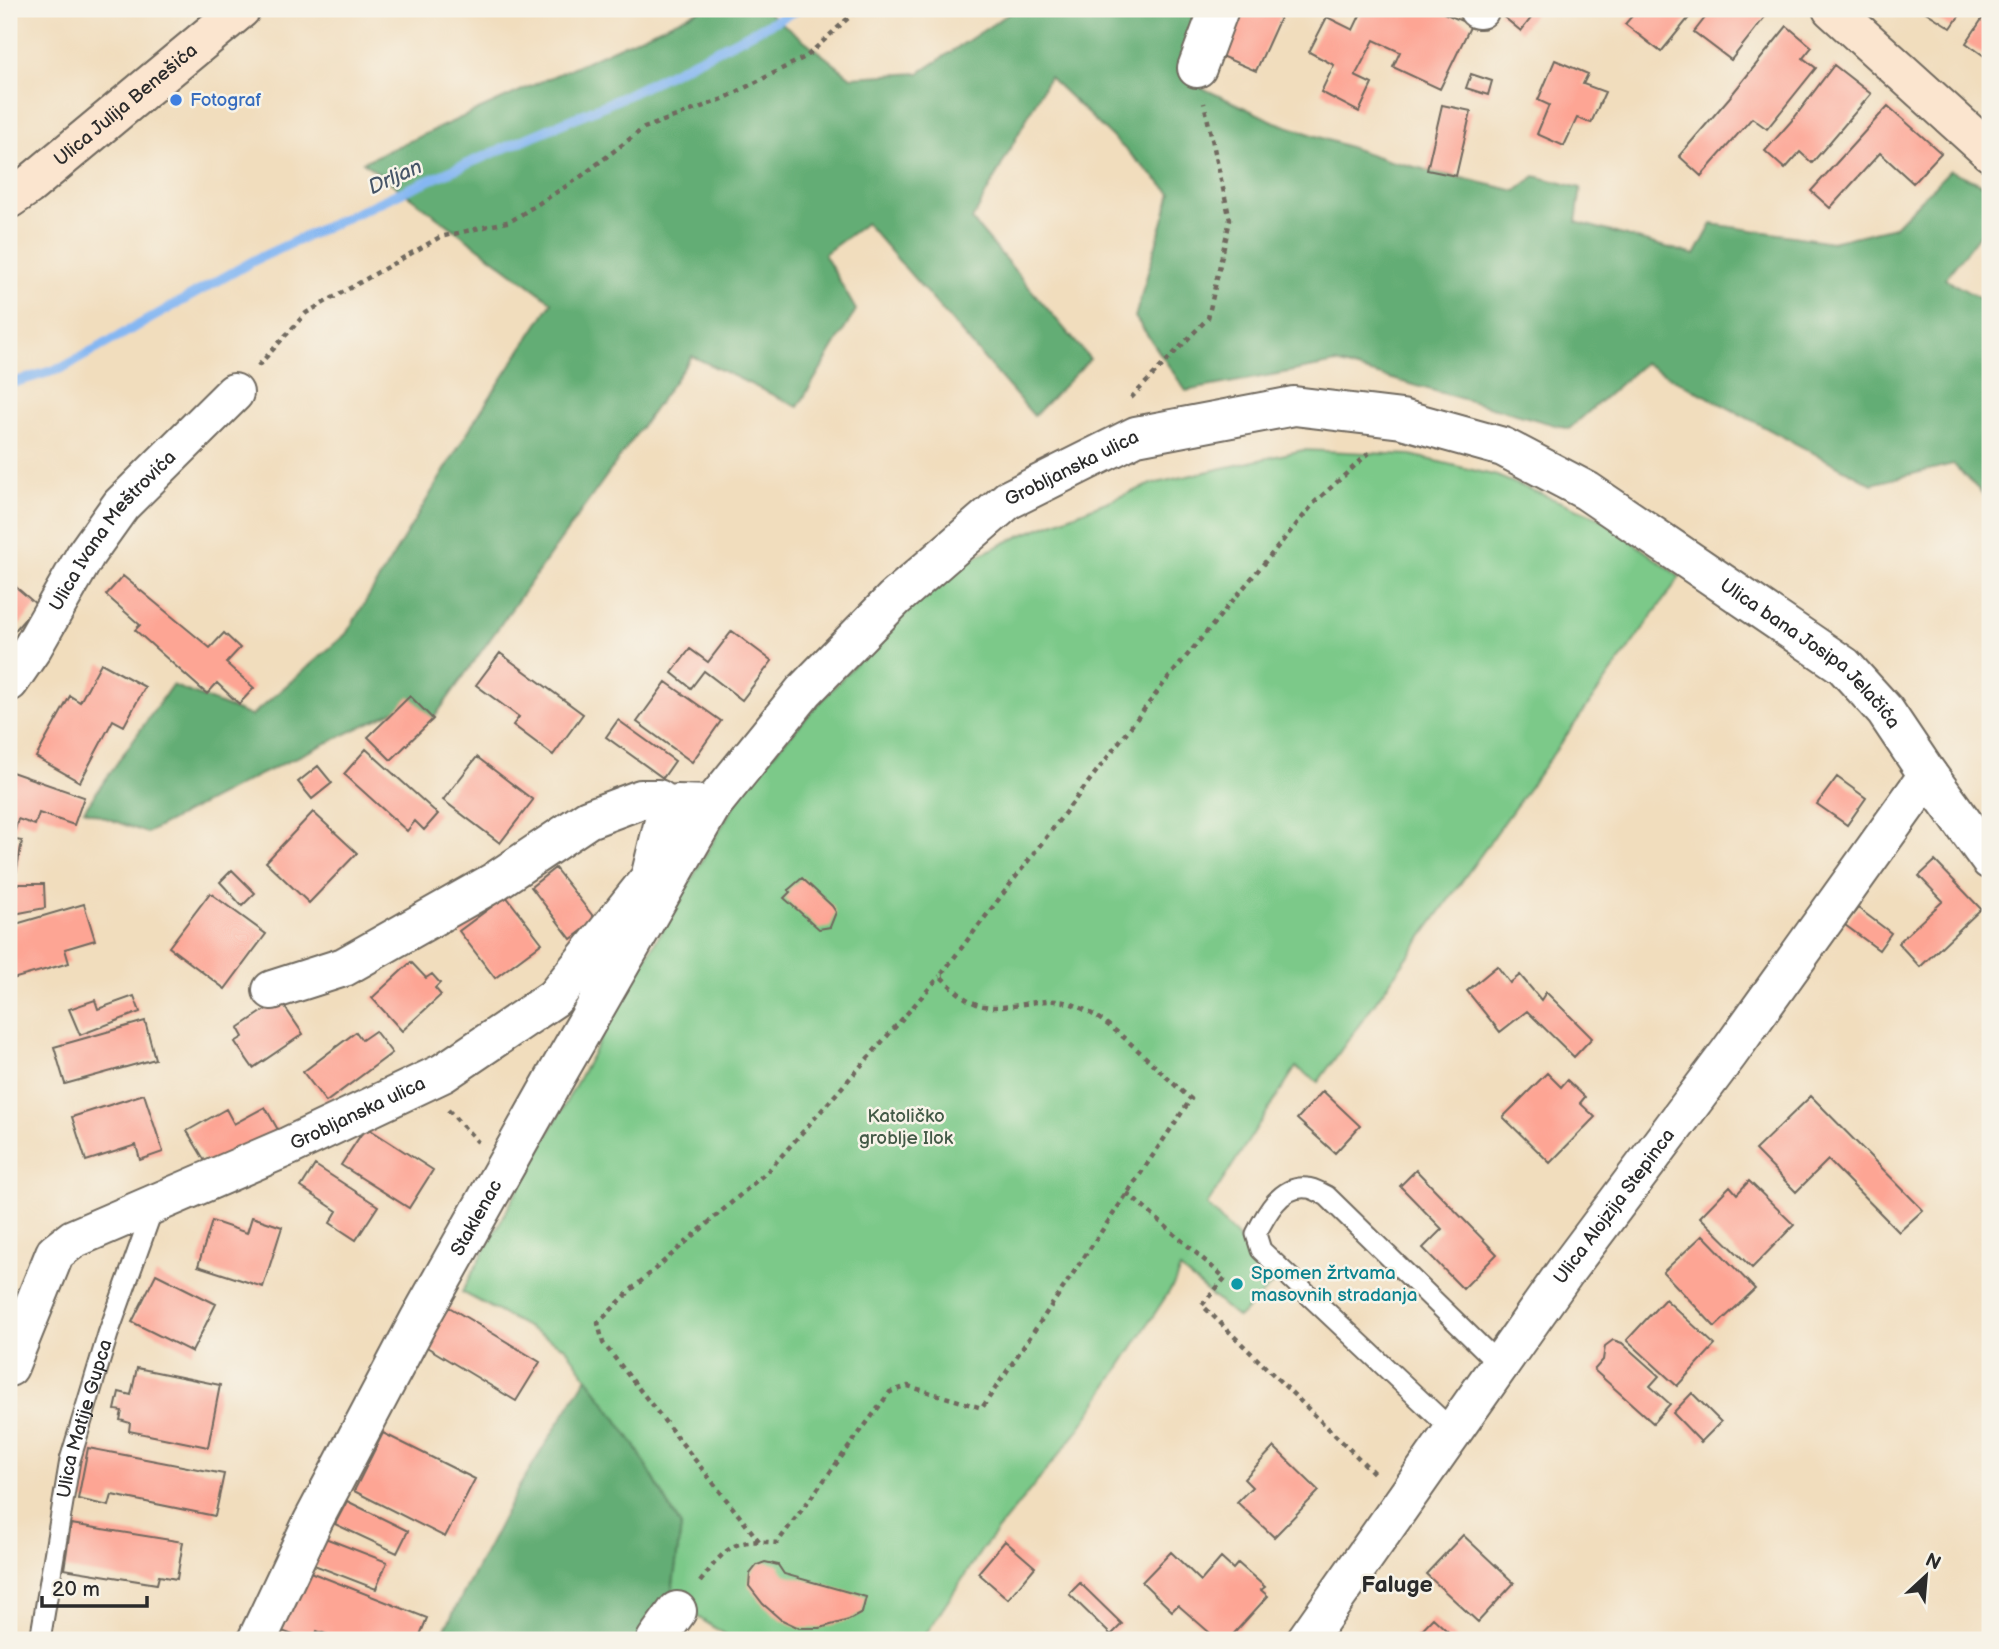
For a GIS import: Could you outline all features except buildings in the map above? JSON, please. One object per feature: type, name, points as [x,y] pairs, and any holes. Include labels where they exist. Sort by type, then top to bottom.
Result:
[{"type":"main road","name":"Ulica Julija Benešića","points":[[9,199],[241,9]]},
{"type":"main road","points":[[1832,9],[1990,152]]},
{"type":"street","points":[[1197,68],[1219,9]]},
{"type":"street","name":"Ulica Ivana Meštrovića","points":[[9,682],[31,650],[86,554],[121,505],[234,393]]},
{"type":"street","name":"Grobljanska ulica","points":[[712,805],[804,691],[894,598],[1008,500],[1136,436],[1294,406],[1402,419],[1503,447],[1587,491]]},
{"type":"street","name":"Ulica bana Josipa Jelačića","points":[[1587,491],[1844,666],[1885,710],[1990,860]]},
{"type":"street","name":"Ulica Alojzija Stepinca","points":[[1306,1640],[1500,1364],[1928,775]]},
{"type":"street","points":[[272,990],[344,967],[494,882],[588,819],[641,799],[658,799],[672,809],[677,804],[712,805]]},
{"type":"street","name":"Staklenac","points":[[257,1640],[313,1521],[419,1321],[712,805]]},
{"type":"street","name":"Grobljanska ulica","points":[[9,1367],[55,1253],[73,1238],[289,1146],[443,1073],[554,999],[650,878],[665,817],[672,809]]},
{"type":"lane","points":[[1453,1431],[1261,1250],[1256,1234],[1265,1216],[1278,1199],[1292,1189],[1308,1188],[1328,1196],[1500,1364]]},
{"type":"lane","name":"Ulica Matije Gupca","points":[[40,1640],[70,1460],[108,1334],[155,1205]]},
{"type":"path","points":[[234,393],[306,313],[440,237],[511,221],[579,178],[643,128],[723,99],[807,55],[858,9]]},
{"type":"path","points":[[1126,402],[1208,317],[1230,220],[1197,68]]},
{"type":"path","points":[[758,1541],[603,1343],[598,1323],[632,1289],[769,1170],[940,975],[1165,682],[1315,502],[1369,453]]},
{"type":"path","points":[[667,1625],[730,1546],[758,1541],[777,1543],[890,1392],[908,1386],[982,1408],[1191,1099],[1102,1020],[1078,1006],[1056,999],[1005,1007],[982,1006],[961,996],[940,975]]},
{"type":"path","points":[[1127,1194],[1225,1278],[1202,1305],[1403,1502]]},
{"type":"green space","points":[[702,9],[764,9],[851,77],[919,73],[1016,9],[1204,9],[1183,79],[1275,122],[1390,161],[1516,191],[1535,176],[1581,188],[1576,222],[1695,255],[1712,224],[1832,242],[1894,227],[1950,170],[1990,188],[1990,221],[1945,279],[1990,304],[1990,501],[1953,464],[1872,484],[1644,363],[1569,429],[1336,363],[1186,391],[1135,317],[1171,193],[1049,77],[972,220],[1090,359],[1034,416],[866,223],[824,254],[856,310],[798,407],[692,356],[433,719],[396,710],[257,776],[147,833],[84,810],[172,685],[251,716],[346,634],[475,420],[552,302],[363,162]]},
{"type":"green space","name":"Katoličko groblje Ilok","points":[[1303,450],[1411,455],[1497,476],[1600,518],[1680,577],[1318,1082],[1296,1067],[1207,1205],[1277,1280],[1238,1318],[1180,1269],[1174,1284],[1078,1431],[983,1548],[922,1640],[734,1640],[671,1600],[681,1527],[634,1444],[566,1348],[462,1292],[622,1000],[746,784],[903,611],[964,562],[1022,535],[1152,484]]},
{"type":"green space","points":[[587,1377],[634,1444],[681,1527],[671,1599],[656,1640],[439,1640],[519,1487]]},
{"type":"waterway","name":"Drljan","points":[[9,384],[62,368],[255,260],[397,194],[621,98],[799,9]]},
{"type":"place","name":"Fotograf","points":[[176,100]]},
{"type":"place","name":"Spomen žrtvama masovnih stradanja","points":[[1237,1284]]},
{"type":"district","name":"Faluge","points":[[1397,1585]]}]
